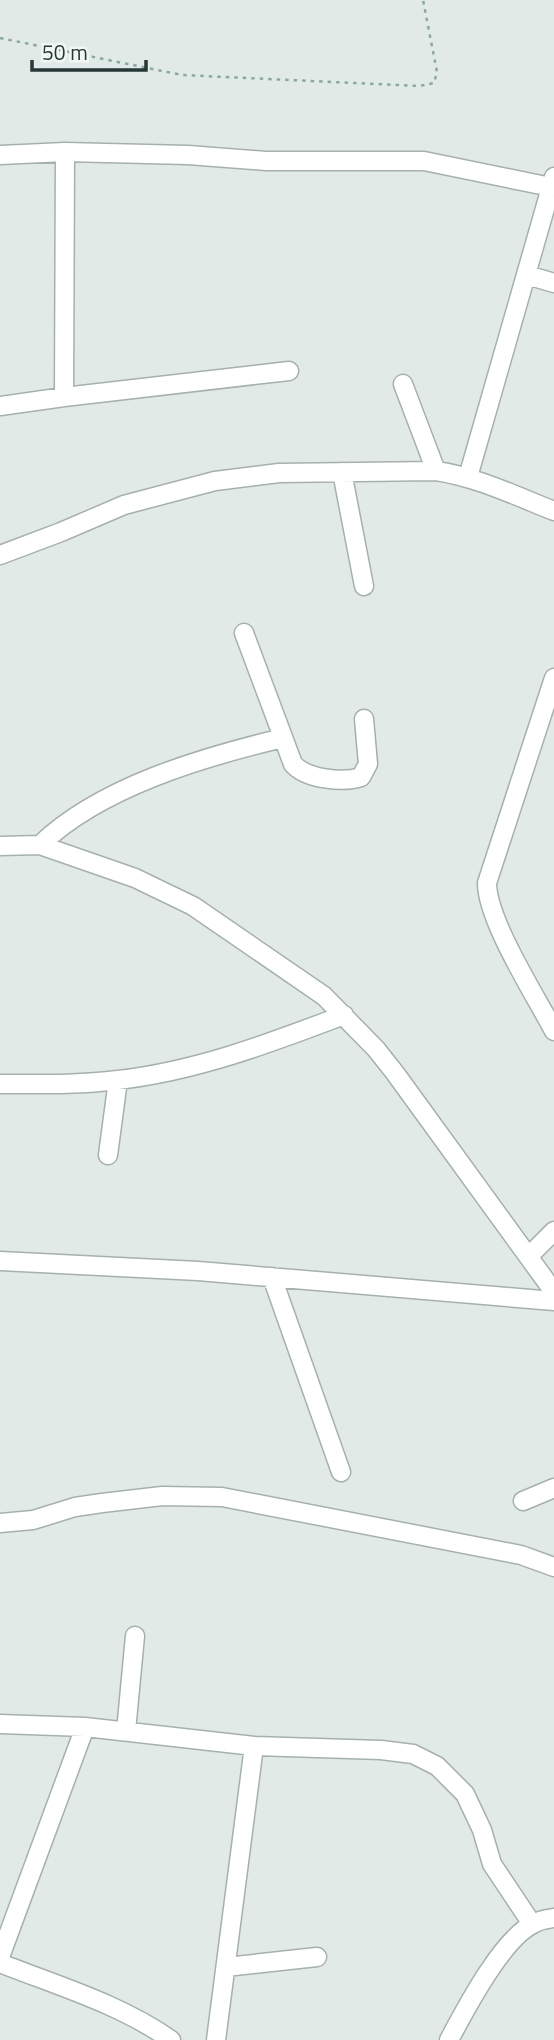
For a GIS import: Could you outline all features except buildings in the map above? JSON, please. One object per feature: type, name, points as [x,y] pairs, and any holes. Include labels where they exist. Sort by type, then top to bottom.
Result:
[{"type":"street","points":[[64,397],[65,152]]},
{"type":"street","points":[[0,155],[65,152],[188,155],[266,161],[424,161],[552,182],[468,477]]},
{"type":"street","points":[[527,275],[554,283]]},
{"type":"street","points":[[0,406],[289,371]]},
{"type":"street","points":[[403,384],[436,471]]},
{"type":"street","points":[[0,555],[124,505],[215,481],[279,473],[436,471],[468,477],[554,511]]},
{"type":"street","points":[[342,472],[364,586]]},
{"type":"street","points":[[244,633],[293,764],[298,770],[316,775],[357,779],[366,772],[368,764],[364,719]]},
{"type":"street","points":[[554,678],[491,868],[487,894],[496,919],[554,1031]]},
{"type":"street","points":[[40,845],[55,830],[81,813],[161,775],[212,756],[283,738]]},
{"type":"street","points":[[0,846],[40,845],[135,878],[193,906],[324,996],[395,1073],[554,1292]]},
{"type":"street","points":[[0,1084],[118,1080],[222,1059],[344,1015]]},
{"type":"street","points":[[108,1155],[118,1080]]},
{"type":"street","points":[[529,1256],[554,1231]]},
{"type":"street","points":[[0,1261],[198,1271],[554,1301]]},
{"type":"street","points":[[272,1277],[341,1472]]},
{"type":"street","points":[[523,1501],[554,1488]]},
{"type":"street","points":[[0,1523],[33,1520],[75,1507],[102,1503],[162,1496],[222,1497],[520,1555],[554,1567]]},
{"type":"street","points":[[126,1731],[135,1636]]},
{"type":"street","points":[[0,1724],[85,1727],[254,1746],[396,1751],[413,1754],[437,1766],[453,1779],[465,1794],[482,1830],[492,1864],[531,1924]]},
{"type":"street","points":[[0,1957],[85,1727]]},
{"type":"street","points":[[213,2038],[226,1967],[254,1746]]},
{"type":"street","points":[[449,2040],[509,1944],[531,1924],[554,1918]]},
{"type":"street","points":[[226,1967],[317,1957]]},
{"type":"street","points":[[0,1963],[115,2008],[171,2040]]},
{"type":"path","points":[[0,38],[182,75],[386,87],[419,86],[434,83],[438,72],[423,0]]}]
